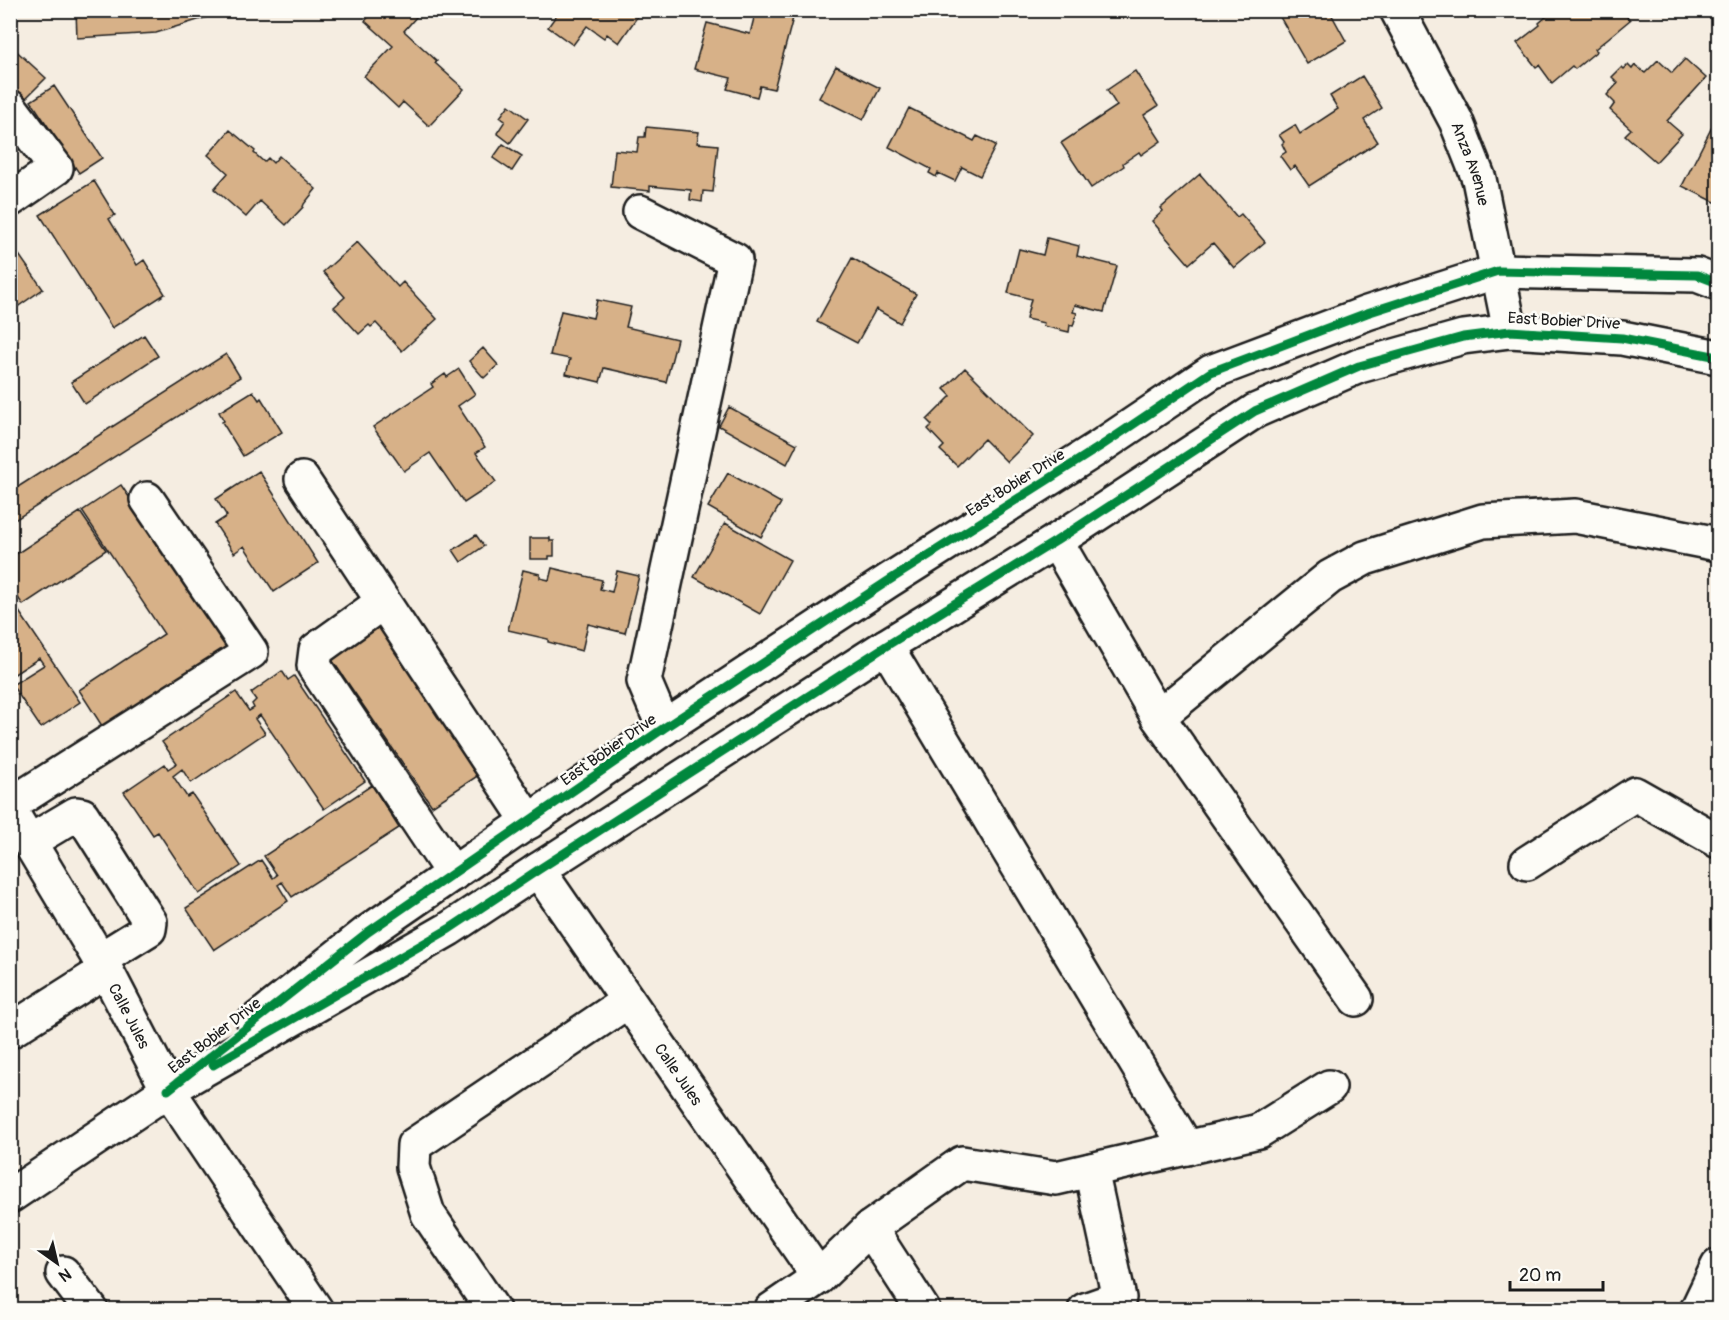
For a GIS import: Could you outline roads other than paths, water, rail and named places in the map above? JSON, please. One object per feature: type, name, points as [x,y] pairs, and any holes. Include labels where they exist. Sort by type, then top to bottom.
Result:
[{"type":"main road","name":"Anza Avenue","points":[[1397,10],[1456,121],[1479,179],[1510,331]]},
{"type":"main road","points":[[10,107],[56,168],[10,200]]},
{"type":"main road","points":[[640,212],[735,260],[644,681],[664,728]]},
{"type":"main road","name":"East Bobier Drive","points":[[168,1090],[368,932],[664,728],[1211,372],[1367,313],[1498,271],[1697,275],[1719,283]]},
{"type":"main road","name":"East Bobier Drive","points":[[10,1196],[168,1090],[449,929],[886,646],[1056,541],[1255,411],[1359,366],[1463,337],[1510,331],[1622,338],[1719,357]]},
{"type":"main road","points":[[302,479],[530,822]]},
{"type":"main road","points":[[10,805],[251,652],[147,499]]},
{"type":"main road","points":[[1158,717],[1330,577],[1365,558],[1483,521],[1575,516],[1719,544]]},
{"type":"main road","points":[[1056,541],[1158,717],[1356,999]]},
{"type":"main road","points":[[383,602],[316,650],[314,666],[453,874]]},
{"type":"main road","points":[[886,646],[1187,1148]]},
{"type":"main road","points":[[1527,862],[1635,794],[1719,841]]},
{"type":"main road","name":"Calle Jules","points":[[10,810],[103,965],[168,1090],[316,1310]]},
{"type":"main road","points":[[10,1031],[103,965],[149,929],[150,922],[82,814],[76,814],[29,842]]},
{"type":"main road","name":"Calle Jules","points":[[538,870],[819,1277]]},
{"type":"main road","points":[[493,1310],[428,1214],[413,1167],[414,1145],[628,1000]]},
{"type":"main road","points":[[771,1310],[819,1277],[870,1228],[962,1163],[1056,1178],[1259,1131],[1329,1087]]},
{"type":"main road","points":[[1084,1310],[1119,1298],[1091,1170]]},
{"type":"main road","points":[[870,1228],[923,1310]]},
{"type":"main road","points":[[1697,1310],[1719,1266]]},
{"type":"main road","points":[[63,1273],[91,1310]]}]
